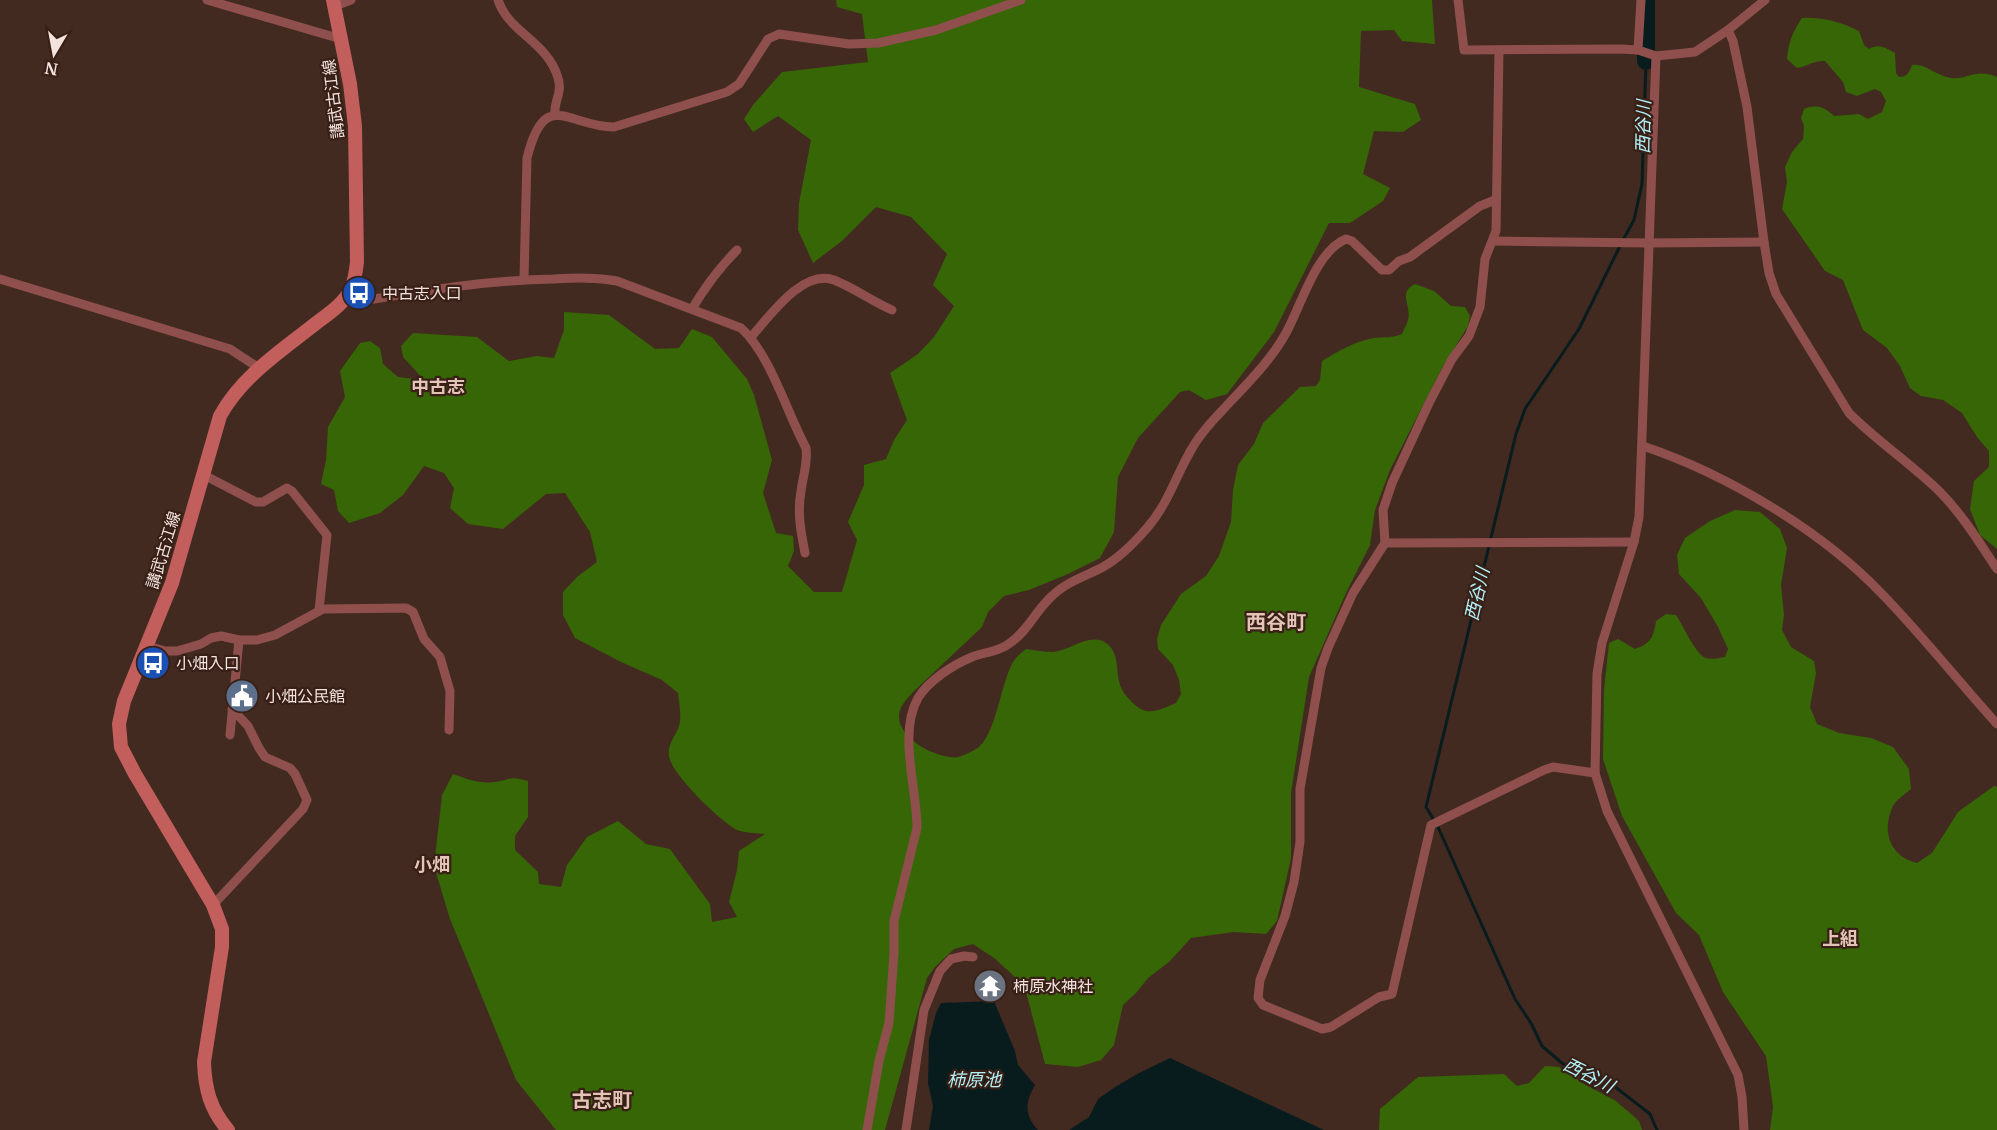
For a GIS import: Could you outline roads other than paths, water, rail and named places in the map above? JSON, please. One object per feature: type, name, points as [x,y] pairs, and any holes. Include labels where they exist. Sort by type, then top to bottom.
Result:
[{"type":"main road","name":"講武古江線","points":[[228,1130],[210,1104],[204,1062],[222,947],[222,929],[213,905],[121,747],[119,724],[121,712],[172,583],[220,416],[229,399],[259,368],[339,305],[347,295],[355,276],[357,262],[355,126],[350,84],[334,3]]},
{"type":"street","points":[[207,0],[341,39]]},
{"type":"street","points":[[334,3],[351,0]]},
{"type":"street","points":[[498,0],[503,13],[536,43],[551,61],[560,86],[560,94],[554,110],[555,115]]},
{"type":"street","points":[[524,279],[527,158],[532,140],[540,126],[555,115],[565,115],[603,127],[614,127],[727,92],[739,84],[768,39],[779,34],[849,44],[879,43],[936,30],[1021,0]]},
{"type":"street","points":[[1458,0],[1464,50],[1638,50],[1656,56],[1695,52],[1728,30],[1765,0]]},
{"type":"street","points":[[1638,50],[1641,0]]},
{"type":"street","points":[[1728,30],[1733,41],[1747,107],[1764,242],[1769,273],[1776,294],[1849,413],[1861,426],[1940,492],[1971,530],[1997,569]]},
{"type":"street","points":[[1499,50],[1496,231],[1485,259],[1480,307],[1469,336],[1447,368],[1392,483],[1383,510],[1385,543],[1353,593],[1321,668],[1300,789],[1300,842],[1294,882],[1285,916],[1260,980],[1258,998],[1263,1005],[1322,1029],[1331,1027],[1380,997],[1392,994],[1434,823],[1553,767],[1595,773]]},
{"type":"street","points":[[1656,56],[1639,517],[1634,542],[1602,643],[1597,674],[1595,773],[1607,811],[1738,1076],[1744,1130]]},
{"type":"street","points":[[867,1130],[879,1061],[889,1023],[894,921],[917,828],[911,768],[910,727],[919,696],[933,681],[952,668],[970,658],[1002,649],[1010,644],[1021,634],[1052,595],[1105,566],[1147,528],[1172,491],[1193,445],[1204,429],[1238,394],[1285,334],[1319,265],[1339,242],[1346,239],[1352,241],[1382,270],[1389,270],[1480,206],[1495,200]]},
{"type":"street","points":[[1493,241],[1764,242]]},
{"type":"street","points":[[692,309],[706,285],[737,250]]},
{"type":"street","points":[[347,295],[368,300],[460,285],[524,279],[602,278],[617,281],[741,328],[751,338],[806,448],[807,458],[800,504],[800,523],[805,553]]},
{"type":"street","points":[[0,279],[230,349],[259,368]]},
{"type":"street","points":[[751,338],[799,286],[812,279],[832,279],[892,310]]},
{"type":"street","points":[[1643,446],[1713,475],[1753,496],[1784,514],[1828,546],[1881,592],[1997,724]]},
{"type":"street","points":[[202,474],[256,502],[263,502],[287,488],[292,491],[327,535],[319,610]]},
{"type":"street","points":[[1385,543],[1634,542]]},
{"type":"street","points":[[148,645],[165,651],[177,651],[221,636],[239,640],[256,640],[296,625],[319,610],[410,609],[424,639],[440,657],[446,674],[450,691],[449,730]]},
{"type":"street","points":[[230,735],[239,640]]},
{"type":"street","points":[[213,905],[303,809],[307,800],[295,774],[290,768],[266,757],[248,726],[232,709]]},
{"type":"street","points":[[906,1130],[924,1010],[940,971],[951,959],[964,956],[973,957]]},
{"type":"water","name":"柿原池","points":[[994,1001],[1015,1051],[1018,1065],[1035,1085],[1029,1097],[1028,1114],[1038,1130],[929,1130],[933,1106],[928,1083],[929,1040],[941,1003]]},
{"type":"water","points":[[1170,1058],[1324,1130],[1069,1130],[1089,1117],[1098,1099],[1139,1073]]},
{"type":"waterway","name":"西谷川","points":[[1646,0],[1646,61]]},
{"type":"waterway","name":"西谷川","points":[[1623,240],[1634,220],[1642,184],[1646,61]]},
{"type":"waterway","name":"西谷川","points":[[1620,246],[1579,329],[1525,409],[1516,434],[1426,807],[1438,827],[1515,999],[1531,1023],[1542,1046],[1563,1064],[1614,1086],[1650,1114],[1657,1130]]},
{"type":"place","name":"中古志入口","points":[[359,293]]},
{"type":"place","name":"小畑入口","points":[[153,663]]},
{"type":"place","name":"小畑公民館","points":[[242,696]]},
{"type":"place","name":"柿原水神社","points":[[990,986]]},
{"type":"district","name":"中古志","points":[[438,386]]},
{"type":"district","name":"西谷町","points":[[1276,621]]},
{"type":"district","name":"小畑","points":[[432,864]]},
{"type":"district","name":"上組","points":[[1840,938]]},
{"type":"district","name":"古志町","points":[[602,1099]]}]
